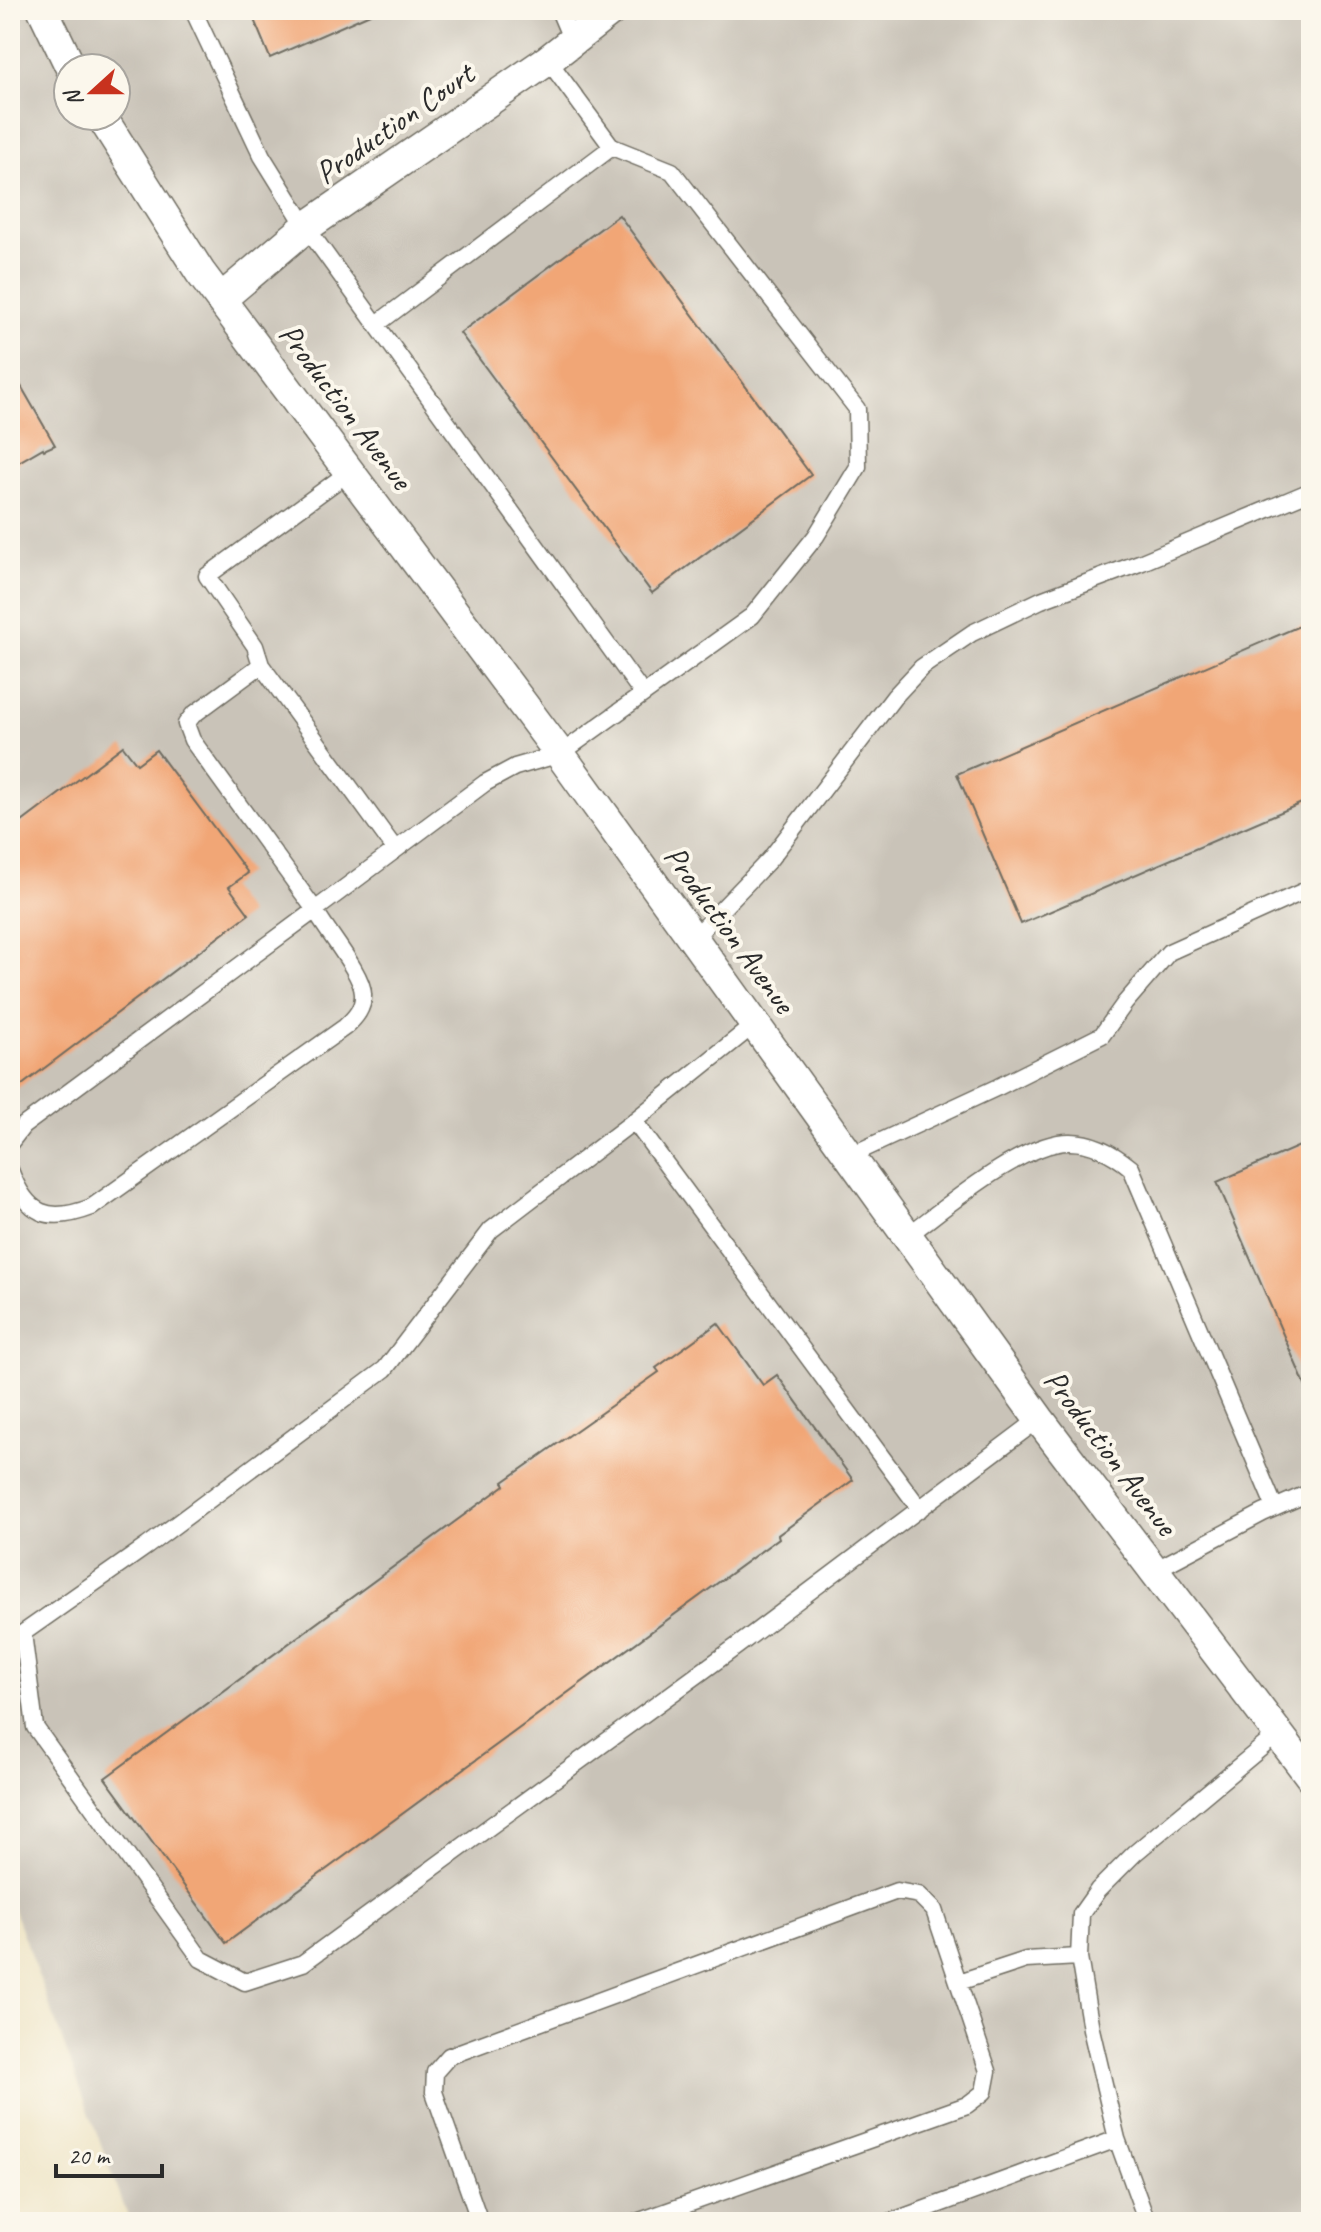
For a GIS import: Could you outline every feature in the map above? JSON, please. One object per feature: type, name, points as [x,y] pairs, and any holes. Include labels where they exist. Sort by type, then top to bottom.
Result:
[{"type":"street","points":[[43,10],[63,52]]},
{"type":"street","name":"Production Court","points":[[221,299],[306,227],[548,60],[612,10]]},
{"type":"street","name":"Production Avenue","points":[[111,132],[200,272],[560,754],[1039,1419],[1311,1777]]},
{"type":"lane","points":[[193,10],[262,156],[306,227],[643,694]]},
{"type":"lane","points":[[559,10],[572,41]]},
{"type":"lane","points":[[10,1143],[23,1126],[485,783],[515,767],[560,754],[752,616],[816,536],[858,467],[857,409],[672,171],[612,147],[548,60]]},
{"type":"lane","points":[[377,324],[612,147]]},
{"type":"lane","points":[[349,472],[207,576],[255,646],[261,665],[395,849]]},
{"type":"lane","points":[[693,939],[770,859],[894,697],[922,667],[972,633],[1041,600],[1142,562],[1311,491]]},
{"type":"lane","points":[[10,1170],[25,1200],[40,1211],[59,1217],[92,1207],[356,1017],[364,992],[357,976],[315,910],[187,732],[186,724],[193,715],[261,665]]},
{"type":"lane","points":[[849,1156],[1102,1035],[1169,952],[1311,888]]},
{"type":"lane","points":[[755,1024],[491,1230],[385,1369],[147,1546],[23,1633],[35,1727],[201,1959],[245,1982],[303,1963],[1039,1419]]},
{"type":"lane","points":[[634,1121],[920,1509]]},
{"type":"lane","points":[[907,1236],[1000,1169],[1048,1145],[1070,1142],[1097,1147],[1119,1158],[1131,1168],[1275,1508]]},
{"type":"lane","points":[[1155,1570],[1311,1492]]},
{"type":"lane","points":[[1147,2222],[1117,2139],[1091,2029],[1079,1957],[1081,1914],[1098,1890],[1135,1853],[1279,1733]]},
{"type":"lane","points":[[480,2222],[434,2092],[435,2072],[449,2056],[897,1891],[919,1895],[934,1910],[959,1982],[988,2071],[984,2092],[967,2105],[637,2222]]},
{"type":"lane","points":[[959,1982],[1026,1960],[1079,1957]]},
{"type":"lane","points":[[890,2222],[1117,2139]]},
{"type":"shaded area","points":[[10,10],[1311,10],[1311,2222],[130,2222],[10,1900]]},
{"type":"building","points":[[250,10],[379,10],[270,58]]},
{"type":"building","points":[[619,215],[811,475],[652,593],[460,333]]},
{"type":"building","points":[[10,367],[55,445],[43,448],[10,467]]},
{"type":"building","points":[[1311,621],[1311,799],[1021,924],[957,774]]},
{"type":"building","points":[[123,746],[137,764],[156,750],[248,873],[229,887],[249,914],[10,1094],[10,831]]},
{"type":"building","points":[[1311,1141],[1311,1399],[1217,1182]]},
{"type":"building","points":[[718,1323],[763,1385],[777,1375],[853,1480],[778,1535],[779,1538],[226,1943],[105,1778],[505,1485],[503,1482],[659,1372],[656,1368]]}]
